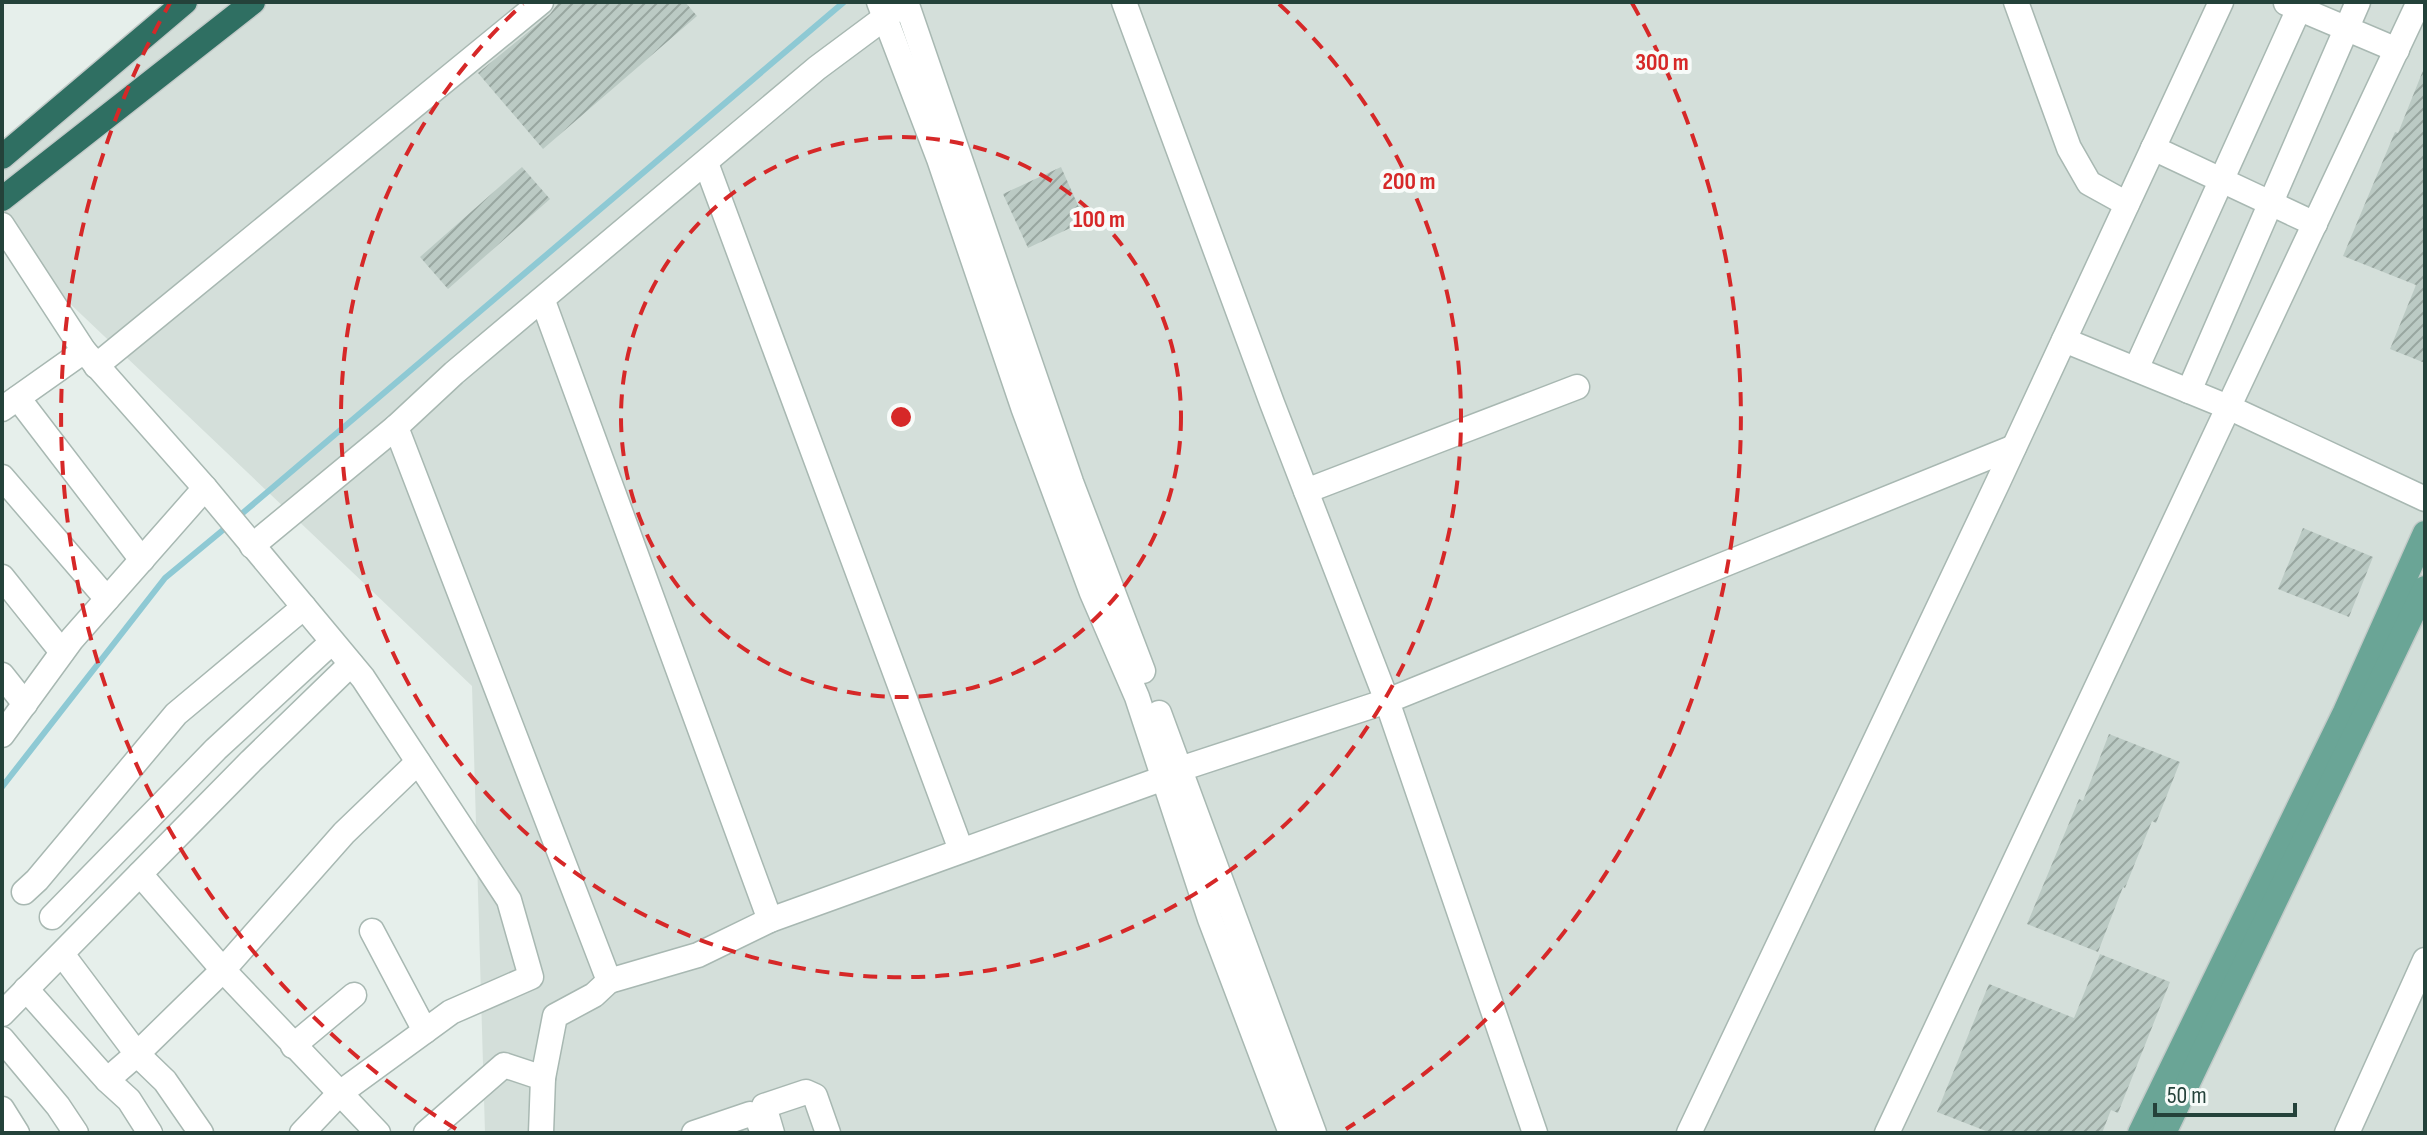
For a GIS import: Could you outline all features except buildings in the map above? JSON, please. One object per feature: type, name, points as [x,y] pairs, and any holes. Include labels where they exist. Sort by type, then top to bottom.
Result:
[{"type":"highway","points":[[2,157],[185,2]]},
{"type":"highway","points":[[2,199],[253,2]]},
{"type":"main road","points":[[2140,1133],[2345,712],[2425,533]]},
{"type":"main road","points":[[2164,1133],[2425,588]]},
{"type":"street","points":[[142,560],[10,403],[90,358],[541,2]]},
{"type":"street","points":[[252,546],[396,427],[454,373],[543,301],[883,10],[906,2],[1172,774],[1314,1133]]},
{"type":"street","points":[[1124,2],[1387,701],[1535,1133]]},
{"type":"street","points":[[2016,2],[2069,148],[2089,183],[2127,204]]},
{"type":"street","points":[[1689,1133],[2221,2]]},
{"type":"street","points":[[2189,391],[2358,2]]},
{"type":"street","points":[[1887,1133],[2419,2]]},
{"type":"street","points":[[2136,369],[2223,181],[2295,4],[2397,50]]},
{"type":"street","points":[[883,10],[939,159],[1028,421],[1092,593],[1172,774],[1210,919],[1291,1133]]},
{"type":"street","points":[[2153,148],[2315,224]]},
{"type":"street","points":[[706,163],[961,850]]},
{"type":"street","points":[[2,225],[90,358],[205,488],[351,664],[509,900],[531,977],[451,1012],[340,1093],[302,1133]]},
{"type":"street","points":[[543,301],[770,920]]},
{"type":"street","points":[[2064,340],[2228,407],[2425,499]]},
{"type":"street","points":[[1306,491],[1577,387]]},
{"type":"street","points":[[396,427],[609,981]]},
{"type":"street","points":[[541,1133],[543,1078],[555,1016],[594,995],[609,981],[698,955],[770,920],[1172,774],[1387,701],[2014,447]]},
{"type":"street","points":[[2,477],[107,599]]},
{"type":"street","points":[[2,735],[62,652],[205,488]]},
{"type":"street","points":[[2,577],[62,652]]},
{"type":"street","points":[[24,892],[176,714],[304,607]]},
{"type":"street","points":[[52,917],[216,749],[332,642]]},
{"type":"street","points":[[2,1014],[351,664]]},
{"type":"street","points":[[2,675],[25,704]]},
{"type":"street","points":[[107,1080],[223,970],[344,833],[418,762]]},
{"type":"street","points":[[140,874],[223,970],[378,1133]]},
{"type":"street","points":[[372,931],[425,1031]]},
{"type":"street","points":[[62,954],[137,1054],[165,1081],[201,1133]]},
{"type":"street","points":[[2347,1133],[2425,960]]},
{"type":"street","points":[[26,989],[107,1080],[129,1100],[150,1133]]},
{"type":"street","points":[[293,1046],[354,995]]},
{"type":"street","points":[[2,1039],[69,1130]]},
{"type":"street","points":[[426,1133],[504,1065],[543,1078]]},
{"type":"street","points":[[772,1133],[764,1106],[806,1092],[815,1096],[828,1133]]},
{"type":"street","points":[[2,1109],[17,1133]]},
{"type":"street","points":[[694,1133],[750,1114],[758,1120],[763,1133]]},
{"type":"shaded area","points":[[166,2],[2425,2],[2425,1133],[485,1133],[472,686],[2,239],[2,143]]},
{"type":"waterway","points":[[238,517],[844,2]]},
{"type":"waterway","points":[[2,787],[165,578],[229,525]]}]
